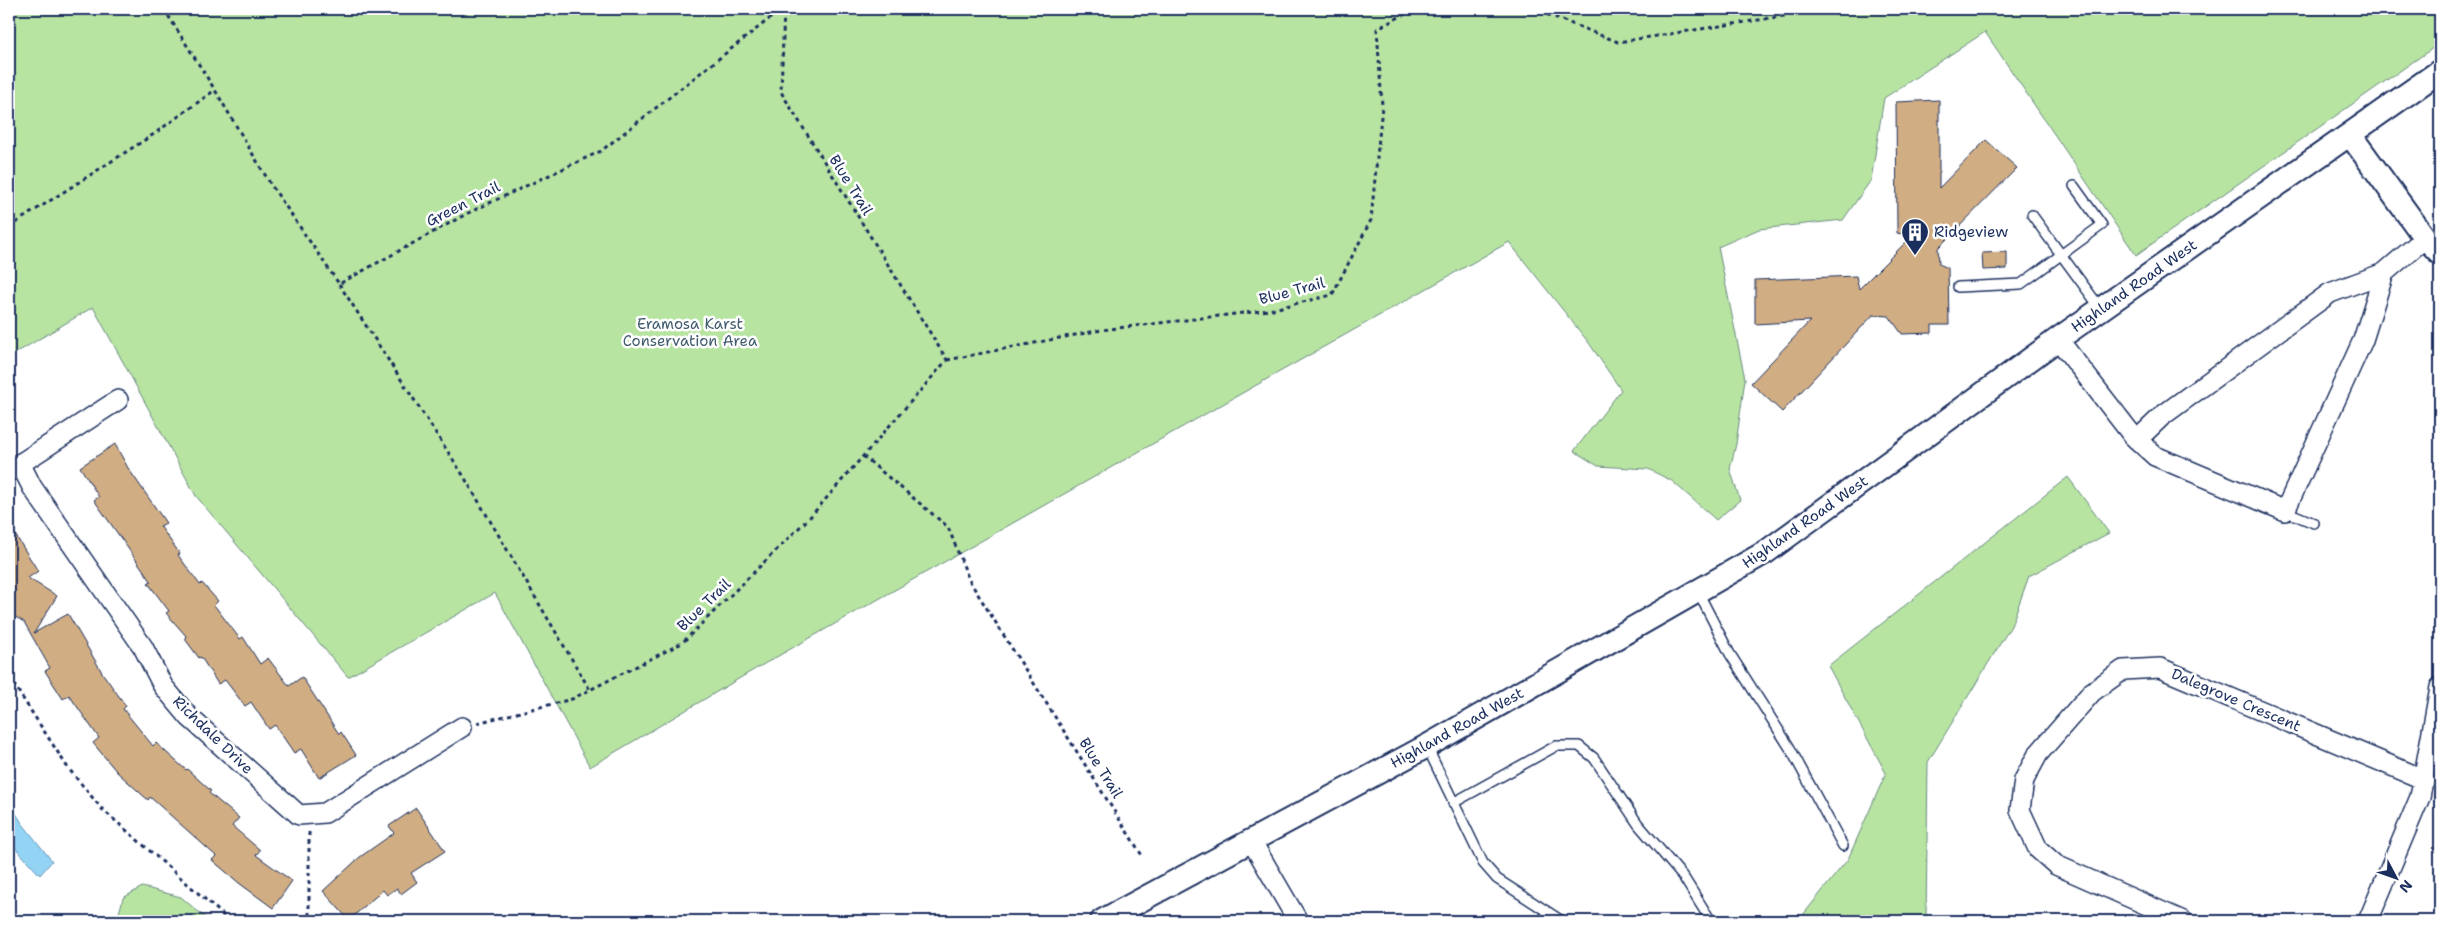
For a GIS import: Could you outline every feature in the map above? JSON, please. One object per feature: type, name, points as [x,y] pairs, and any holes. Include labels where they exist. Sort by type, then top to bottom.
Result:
[{"type":"street","name":"Highland Road West","points":[[1102,921],[1252,842],[1427,746],[1766,552],[2058,339],[2351,136],[2440,71]]},
{"type":"street","points":[[2137,440],[2162,416],[2330,293],[2384,273],[2433,246],[2351,136]]},
{"type":"street","points":[[2058,339],[2137,440],[2155,456],[2285,511],[2363,340],[2384,273]]},
{"type":"street","points":[[14,467],[118,400]]},
{"type":"street","name":"Richdale Drive","points":[[14,467],[32,487],[144,647],[163,686],[189,717],[299,815],[309,814]]},
{"type":"street","name":"Dalegrove Crescent","points":[[2183,921],[2056,865],[2038,849],[2020,810],[2024,780],[2038,754],[2092,692],[2123,670],[2160,668],[2425,780]]},
{"type":"street","points":[[2368,921],[2420,797],[2425,780],[2440,687]]},
{"type":"street","points":[[309,814],[325,813],[462,727]]},
{"type":"street","points":[[1252,842],[1298,921]]},
{"type":"lane","points":[[1958,287],[2020,284],[2102,225],[2074,186]]},
{"type":"lane","points":[[2032,215],[2101,309]]},
{"type":"lane","points":[[2285,511],[2314,523]]},
{"type":"lane","points":[[1698,592],[1730,654],[1790,748],[1843,846]]},
{"type":"lane","points":[[1427,746],[1483,863],[1497,880],[1562,921]]},
{"type":"lane","points":[[1453,803],[1556,746],[1579,746],[1594,758],[1638,824],[1684,878],[1711,921]]},
{"type":"lane","points":[[1697,921],[1705,914]]},
{"type":"path","points":[[164,9],[271,184],[339,284],[463,475],[590,690]]},
{"type":"path","name":"Green Trail","points":[[339,284],[468,213],[601,151],[783,9]]},
{"type":"path","name":"Blue Trail","points":[[783,9],[781,92],[947,360]]},
{"type":"path","name":"Blue Trail","points":[[462,727],[572,699],[682,642],[810,517],[947,360],[1101,330],[1269,310],[1332,295],[1371,220],[1382,106],[1377,29],[1414,9]]},
{"type":"path","points":[[1508,9],[1541,12],[1618,42],[1784,16],[1789,9]]},
{"type":"path","points":[[9,227],[154,134],[215,90]]},
{"type":"path","name":"Blue Trail","points":[[863,456],[948,528],[969,580],[1143,857]]},
{"type":"path","points":[[9,678],[68,768],[102,809],[230,921]]},
{"type":"path","points":[[309,814],[309,921]]},
{"type":"green space","name":"Eramosa Karst Conservation Area","points":[[9,9],[2440,9],[2440,43],[2136,255],[1985,32],[1884,98],[1871,180],[1843,220],[1759,229],[1718,247],[1745,379],[1736,444],[1730,469],[1740,500],[1716,520],[1672,481],[1648,469],[1598,466],[1574,451],[1621,390],[1589,343],[1509,242],[757,668],[590,767],[495,593],[348,677],[196,496],[93,307],[9,357]]},
{"type":"green space","points":[[2068,477],[2109,533],[2029,576],[2011,626],[1928,762],[1926,920],[1798,921],[1848,859],[1886,773],[1828,666]]},
{"type":"green space","points":[[142,887],[181,897],[209,921],[117,921],[123,898]]},
{"type":"water","points":[[9,802],[22,823],[52,861],[40,875],[9,841]]},
{"type":"building","name":"Ridgeview","points":[[1939,100],[1939,188],[1986,140],[2017,168],[1938,248],[1939,264],[1948,268],[1949,325],[1932,325],[1932,333],[1902,334],[1889,316],[1873,315],[1782,412],[1751,383],[1810,321],[1755,324],[1755,280],[1856,276],[1859,289],[1912,236],[1897,233],[1896,102]]},
{"type":"building","points":[[2007,252],[2007,269],[1983,270],[1982,253]]},
{"type":"building","points":[[115,444],[128,468],[166,523],[160,526],[180,554],[178,555],[200,585],[202,583],[218,601],[214,605],[240,639],[243,637],[260,664],[268,658],[289,686],[302,677],[339,734],[341,732],[356,755],[319,778],[301,749],[294,753],[275,725],[269,729],[251,702],[245,706],[225,680],[218,684],[201,657],[199,658],[185,639],[187,637],[166,613],[169,611],[148,583],[151,581],[94,500],[99,497],[80,467]]},
{"type":"building","points":[[9,525],[38,571],[28,578],[57,596],[34,633],[68,614],[103,674],[126,706],[123,709],[153,746],[156,743],[211,791],[209,793],[239,818],[232,826],[260,850],[256,855],[292,881],[273,908],[212,860],[216,856],[150,797],[148,800],[117,772],[93,743],[99,738],[69,695],[63,699],[45,671],[50,668],[24,622],[9,613]]},
{"type":"building","points":[[416,808],[445,851],[411,873],[417,882],[401,894],[397,888],[387,895],[383,890],[349,920],[323,891],[360,857],[394,833],[389,826]]},
{"type":"place","name":"Ridgeview","points":[[1915,256]]}]
